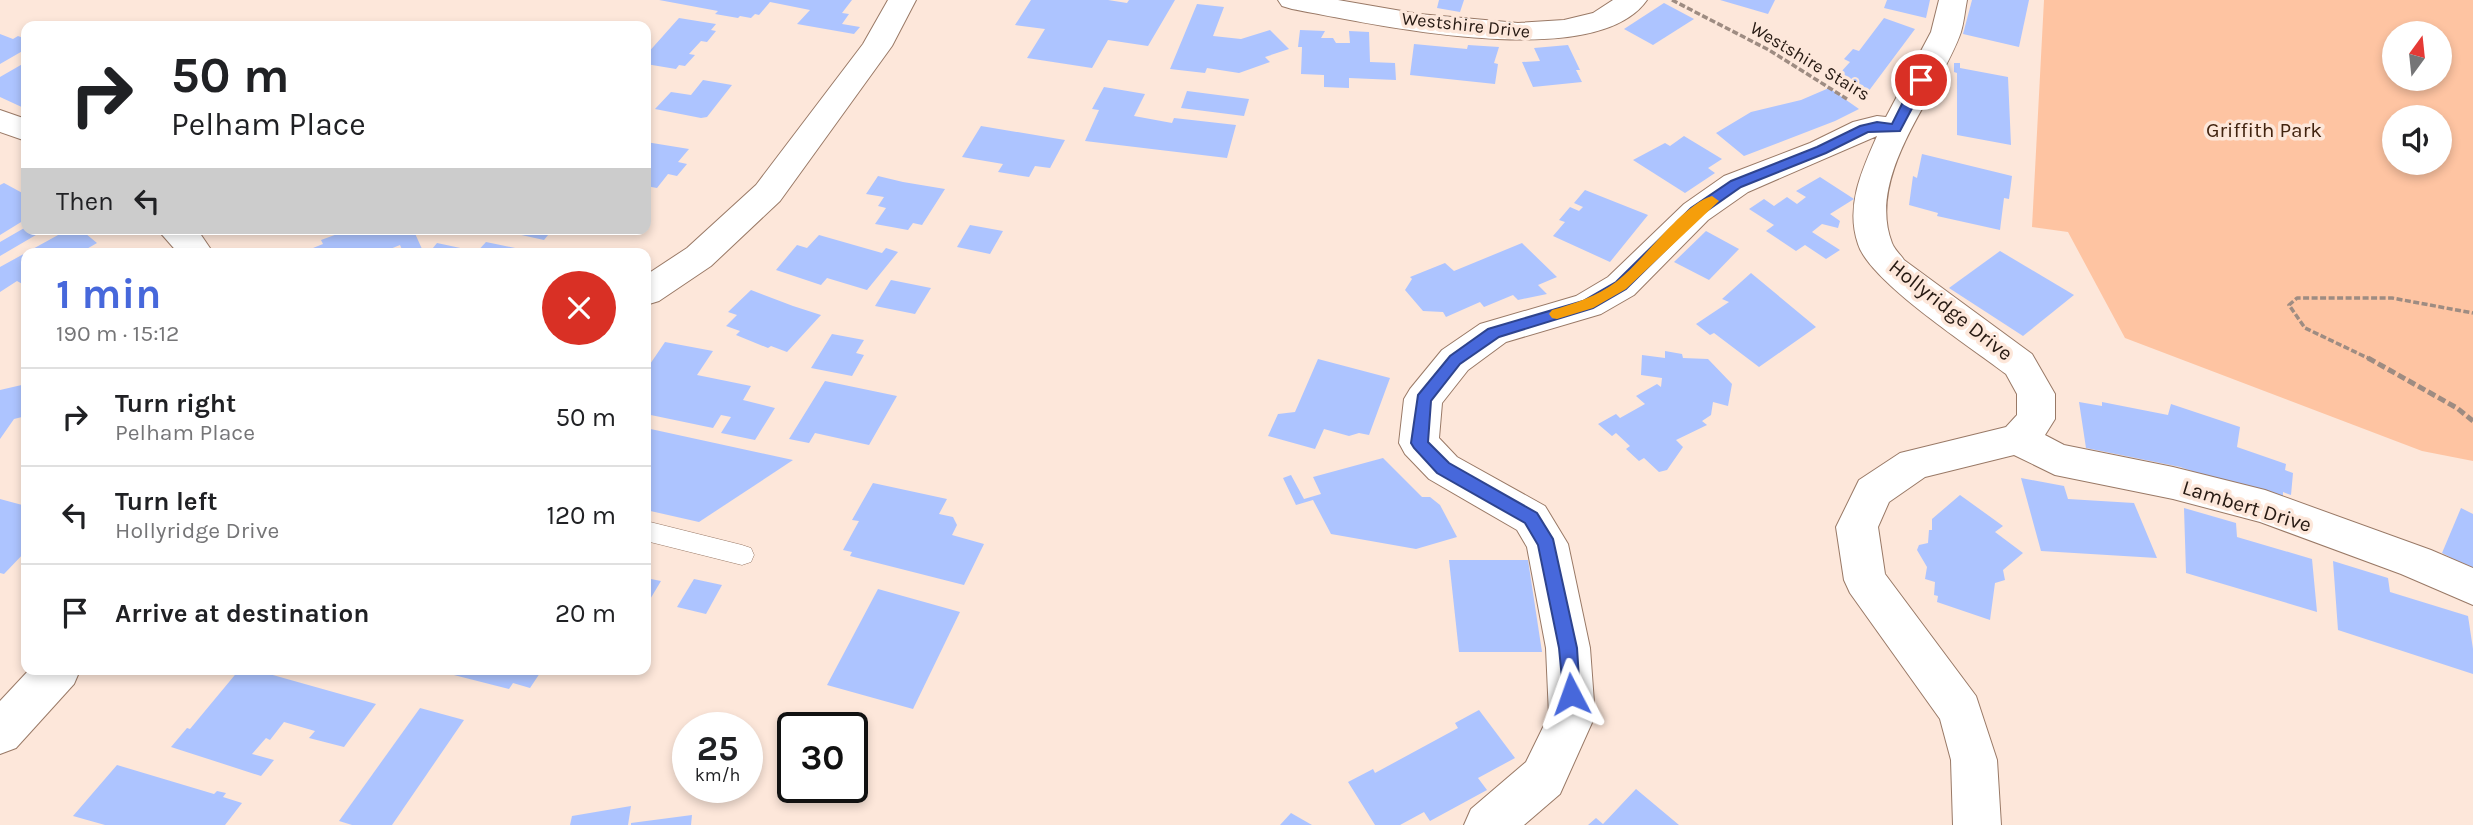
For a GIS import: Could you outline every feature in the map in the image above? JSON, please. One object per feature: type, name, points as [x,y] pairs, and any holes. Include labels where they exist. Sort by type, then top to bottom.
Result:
[{"type":"street","points":[[651,289],[699,257],[768,193],[877,46],[902,0]]},
{"type":"street","name":"Westshire Drive","points":[[1292,0],[1498,32],[1545,32],[1595,23],[1633,0]]},
{"type":"street","name":"Hollyridge Drive","points":[[1953,0],[1946,32],[1896,128],[1875,177],[1870,211],[1875,245],[1892,269],[2019,364],[2036,394],[2036,419],[2018,439]]},
{"type":"street","points":[[0,120],[21,129]]},
{"type":"street","points":[[1488,825],[1543,778],[1572,716],[1568,648],[1547,544],[1531,518],[1443,468],[1419,443],[1423,399],[1455,360],[1493,333],[1588,305],[1621,286],[1696,212],[1736,184],[1821,150],[1864,129],[1877,126],[1896,128]]},
{"type":"street","points":[[180,235],[191,248]]},
{"type":"street","points":[[1977,825],[1974,760],[1959,711],[1866,580],[1857,527],[1873,491],[1914,464],[2018,439]]},
{"type":"street","name":"Lambert Drive","points":[[2018,439],[2056,459],[2265,507],[2416,562],[2473,587]]},
{"type":"street","points":[[0,733],[53,675]]},
{"type":"lane","points":[[651,532],[742,555]]},
{"type":"path","name":"Westshire Stairs","points":[[1672,0],[1769,50],[1896,128]]},
{"type":"path","points":[[2473,313],[2392,298],[2297,298],[2289,304],[2305,328],[2400,375],[2457,408],[2473,421]]},
{"type":"green space","name":"Griffith Park","points":[[2044,0],[2473,0],[2473,461],[2422,451],[2125,338],[2068,232],[2032,227]]},
{"type":"building","points":[[659,0],[852,0],[842,13],[849,14],[842,24],[860,27],[854,34],[797,24],[810,10],[770,2],[759,15],[738,18],[715,14],[718,11]]},
{"type":"building","points":[[1031,0],[1108,0],[1127,3],[1129,0],[1175,0],[1148,46],[1108,40],[1092,68],[1027,58],[1045,29],[1015,25]]},
{"type":"building","points":[[1439,0],[1464,0],[1460,12],[1437,8]]},
{"type":"building","points":[[1720,0],[1775,0],[1768,14]]},
{"type":"building","points":[[1887,0],[1930,0],[1926,18],[1884,8]]},
{"type":"building","points":[[1972,0],[2029,0],[2019,47],[1963,34]]},
{"type":"building","points":[[1664,3],[1694,19],[1653,45],[1624,29]]},
{"type":"building","points":[[1197,4],[1224,7],[1213,36],[1241,39],[1270,30],[1289,49],[1265,57],[1270,62],[1239,73],[1207,68],[1205,73],[1170,69]]},
{"type":"building","points":[[679,18],[716,24],[711,30],[716,31],[707,42],[701,41],[689,54],[695,55],[685,66],[679,65],[676,69],[651,65],[651,49]]},
{"type":"building","points":[[1884,18],[1915,29],[1865,96],[1831,83],[1850,62],[1844,59],[1853,49],[1859,51]]},
{"type":"building","points":[[1300,30],[1325,31],[1321,38],[1333,38],[1336,43],[1350,43],[1349,31],[1369,32],[1370,62],[1395,63],[1396,80],[1349,78],[1349,88],[1324,87],[1324,75],[1301,74],[1302,47],[1298,47]]},
{"type":"building","points":[[0,34],[13,39],[21,37],[21,52],[0,64]]},
{"type":"building","points":[[1414,44],[1467,49],[1468,45],[1499,47],[1494,63],[1498,64],[1495,84],[1410,75]]},
{"type":"building","points":[[1568,45],[1580,70],[1576,70],[1582,82],[1533,87],[1522,62],[1540,61],[1534,48]]},
{"type":"building","points":[[1954,63],[1960,63],[1960,68],[2008,77],[2011,145],[1957,135],[1957,73],[1954,72]]},
{"type":"building","points":[[21,65],[21,107],[0,97],[0,77]]},
{"type":"building","points":[[703,80],[732,85],[707,117],[655,109],[671,92],[691,95]]},
{"type":"building","points":[[1104,87],[1145,94],[1134,116],[1172,123],[1174,118],[1236,125],[1227,158],[1085,141],[1099,110],[1092,109]]},
{"type":"building","points":[[1829,88],[1859,109],[1744,156],[1716,133],[1751,112],[1801,100]]},
{"type":"building","points":[[1187,91],[1249,99],[1244,116],[1181,108]]},
{"type":"building","points":[[981,126],[1065,140],[1050,168],[1035,166],[1029,177],[998,172],[1003,164],[962,157]]},
{"type":"building","points":[[1684,136],[1722,159],[1708,168],[1715,173],[1685,193],[1633,160],[1665,143],[1670,146]]},
{"type":"building","points":[[651,143],[689,149],[678,162],[687,164],[677,176],[668,174],[657,188],[651,187]]},
{"type":"building","points":[[1922,154],[2012,176],[2009,199],[2004,198],[2000,230],[1937,216],[1938,213],[1909,205],[1913,176],[1917,178]]},
{"type":"building","points":[[878,176],[945,189],[922,225],[913,223],[908,230],[875,224],[886,208],[878,206],[884,197],[866,194]]},
{"type":"building","points":[[1820,177],[1854,199],[1830,214],[1840,221],[1838,228],[1822,224],[1812,232],[1840,250],[1826,259],[1805,245],[1796,251],[1766,231],[1774,225],[1749,209],[1764,199],[1774,206],[1787,197],[1797,204],[1806,197],[1796,191]]},
{"type":"building","points":[[4,183],[21,192],[21,222],[0,235],[0,185]]},
{"type":"building","points":[[1585,190],[1648,215],[1610,262],[1553,236],[1565,222],[1559,220],[1570,207],[1579,211],[1583,207],[1574,203]]},
{"type":"building","points":[[970,225],[1003,231],[990,254],[957,247]]},
{"type":"building","points":[[21,230],[21,235],[36,235],[0,256],[0,242]]},
{"type":"building","points":[[1706,231],[1739,249],[1709,280],[1674,262]]},
{"type":"building","points":[[58,235],[87,235],[97,243],[88,248],[34,248]]},
{"type":"building","points":[[335,235],[416,235],[422,248],[401,248],[400,245],[393,248],[313,248],[323,244],[321,240]]},
{"type":"building","points":[[522,235],[548,235],[544,240]]},
{"type":"building","points":[[819,235],[882,253],[886,248],[898,252],[867,290],[827,278],[821,285],[776,270],[797,245],[807,248]]},
{"type":"building","points":[[486,242],[515,248],[480,248]]},
{"type":"building","points":[[437,243],[460,248],[433,248]]},
{"type":"building","points":[[1522,243],[1557,277],[1538,285],[1547,294],[1518,300],[1513,295],[1484,307],[1480,302],[1446,317],[1443,312],[1423,311],[1405,290],[1412,279],[1410,277],[1445,263],[1454,271]]},
{"type":"building","points":[[2000,251],[2074,295],[2023,336],[1949,288]]},
{"type":"building","points":[[21,255],[21,283],[17,281],[0,292],[0,267]]},
{"type":"building","points":[[1751,273],[1816,327],[1759,367],[1714,333],[1710,335],[1696,324],[1729,302],[1722,299]]},
{"type":"building","points":[[891,280],[931,288],[915,314],[875,306]]},
{"type":"building","points":[[751,290],[821,315],[787,352],[771,346],[768,348],[736,335],[740,331],[726,326],[737,315],[728,312]]},
{"type":"building","points":[[832,334],[864,340],[856,353],[864,355],[852,376],[811,368]]},
{"type":"building","points":[[665,342],[713,351],[697,375],[751,386],[743,400],[775,408],[755,440],[721,433],[731,417],[721,415],[713,428],[651,415],[651,363]]},
{"type":"building","points":[[1665,351],[1682,354],[1683,358],[1708,359],[1732,384],[1728,406],[1713,402],[1711,415],[1702,421],[1707,425],[1676,440],[1683,447],[1667,470],[1659,472],[1644,458],[1639,461],[1626,449],[1630,446],[1616,433],[1612,436],[1598,424],[1616,414],[1620,418],[1645,404],[1636,396],[1657,384],[1661,387],[1662,378],[1641,375],[1642,355],[1665,358]]},
{"type":"building","points":[[1318,359],[1390,378],[1369,435],[1359,433],[1349,436],[1324,429],[1315,449],[1268,436],[1278,414],[1295,412]]},
{"type":"building","points":[[825,381],[897,396],[869,445],[815,433],[809,443],[789,439]]},
{"type":"building","points":[[21,385],[21,417],[14,419],[0,439],[0,390]]},
{"type":"building","points":[[2079,402],[2102,406],[2102,402],[2168,415],[2171,404],[2240,427],[2237,447],[2286,464],[2285,470],[2293,473],[2291,495],[2283,492],[2283,498],[2260,494],[2180,467],[2086,448]]},
{"type":"building","points":[[651,429],[793,460],[699,522],[651,511]]},
{"type":"building","points":[[1383,458],[1422,497],[1430,497],[1440,505],[1457,537],[1416,549],[1331,534],[1313,500],[1296,505],[1283,478],[1291,475],[1304,499],[1321,494],[1313,477]]},
{"type":"building","points":[[2021,478],[2064,486],[2068,499],[2134,503],[2157,558],[2041,551]]},
{"type":"building","points":[[873,483],[947,499],[939,514],[953,517],[957,525],[952,535],[984,544],[964,585],[850,556],[852,552],[843,550],[859,521],[852,520]]},
{"type":"building","points":[[1960,495],[2003,526],[1995,532],[2023,553],[2003,570],[2005,580],[1995,583],[1990,620],[1937,602],[1938,596],[1934,595],[1935,582],[1925,579],[1927,567],[1917,550],[1919,545],[1928,543],[1932,519]]},
{"type":"building","points":[[0,499],[21,505],[21,556],[4,574],[0,573]]},
{"type":"building","points":[[2184,508],[2236,523],[2237,537],[2312,559],[2317,612],[2186,573]]},
{"type":"building","points":[[2461,508],[2473,514],[2473,569],[2442,553]]},
{"type":"building","points":[[1449,560],[1528,560],[1542,652],[1459,652]]},
{"type":"building","points":[[2333,561],[2388,578],[2390,592],[2468,616],[2473,649],[2473,674],[2338,630]]},
{"type":"building","points":[[651,579],[661,581],[651,598]]},
{"type":"building","points":[[694,579],[722,585],[706,614],[677,607]]},
{"type":"building","points":[[878,589],[960,612],[913,709],[827,685]]},
{"type":"building","points":[[235,675],[273,675],[376,704],[344,747],[309,738],[315,731],[284,722],[270,740],[266,738],[252,754],[274,760],[261,776],[171,747],[187,728],[190,729]]},
{"type":"building","points":[[454,675],[539,675],[530,688],[513,683],[509,689]]},
{"type":"building","points":[[420,708],[464,720],[392,825],[352,825],[339,821]]},
{"type":"building","points":[[1479,710],[1515,758],[1478,778],[1487,790],[1430,821],[1424,812],[1400,825],[1375,825],[1348,782],[1373,769],[1375,773],[1458,728],[1455,723]]},
{"type":"building","points":[[117,765],[214,794],[217,791],[226,793],[223,797],[242,803],[225,825],[105,825],[73,816]]},
{"type":"building","points":[[1636,789],[1679,825],[1588,825],[1596,818],[1603,824]]},
{"type":"building","points":[[631,806],[628,825],[570,825],[572,816]]},
{"type":"building","points":[[1291,813],[1312,825],[1280,825]]},
{"type":"building","points":[[692,815],[691,825],[631,825],[631,823]]},
{"type":"slow traffic","points":[[1557,314],[1588,305],[1621,286],[1696,212],[1712,201]]},
{"type":"route","points":[[1571,694],[1568,648],[1547,544],[1531,518],[1443,468],[1419,443],[1423,399],[1455,360],[1493,333],[1588,305],[1621,286],[1696,212],[1736,184],[1821,150],[1864,129],[1877,126],[1896,128],[1921,80]]}]
